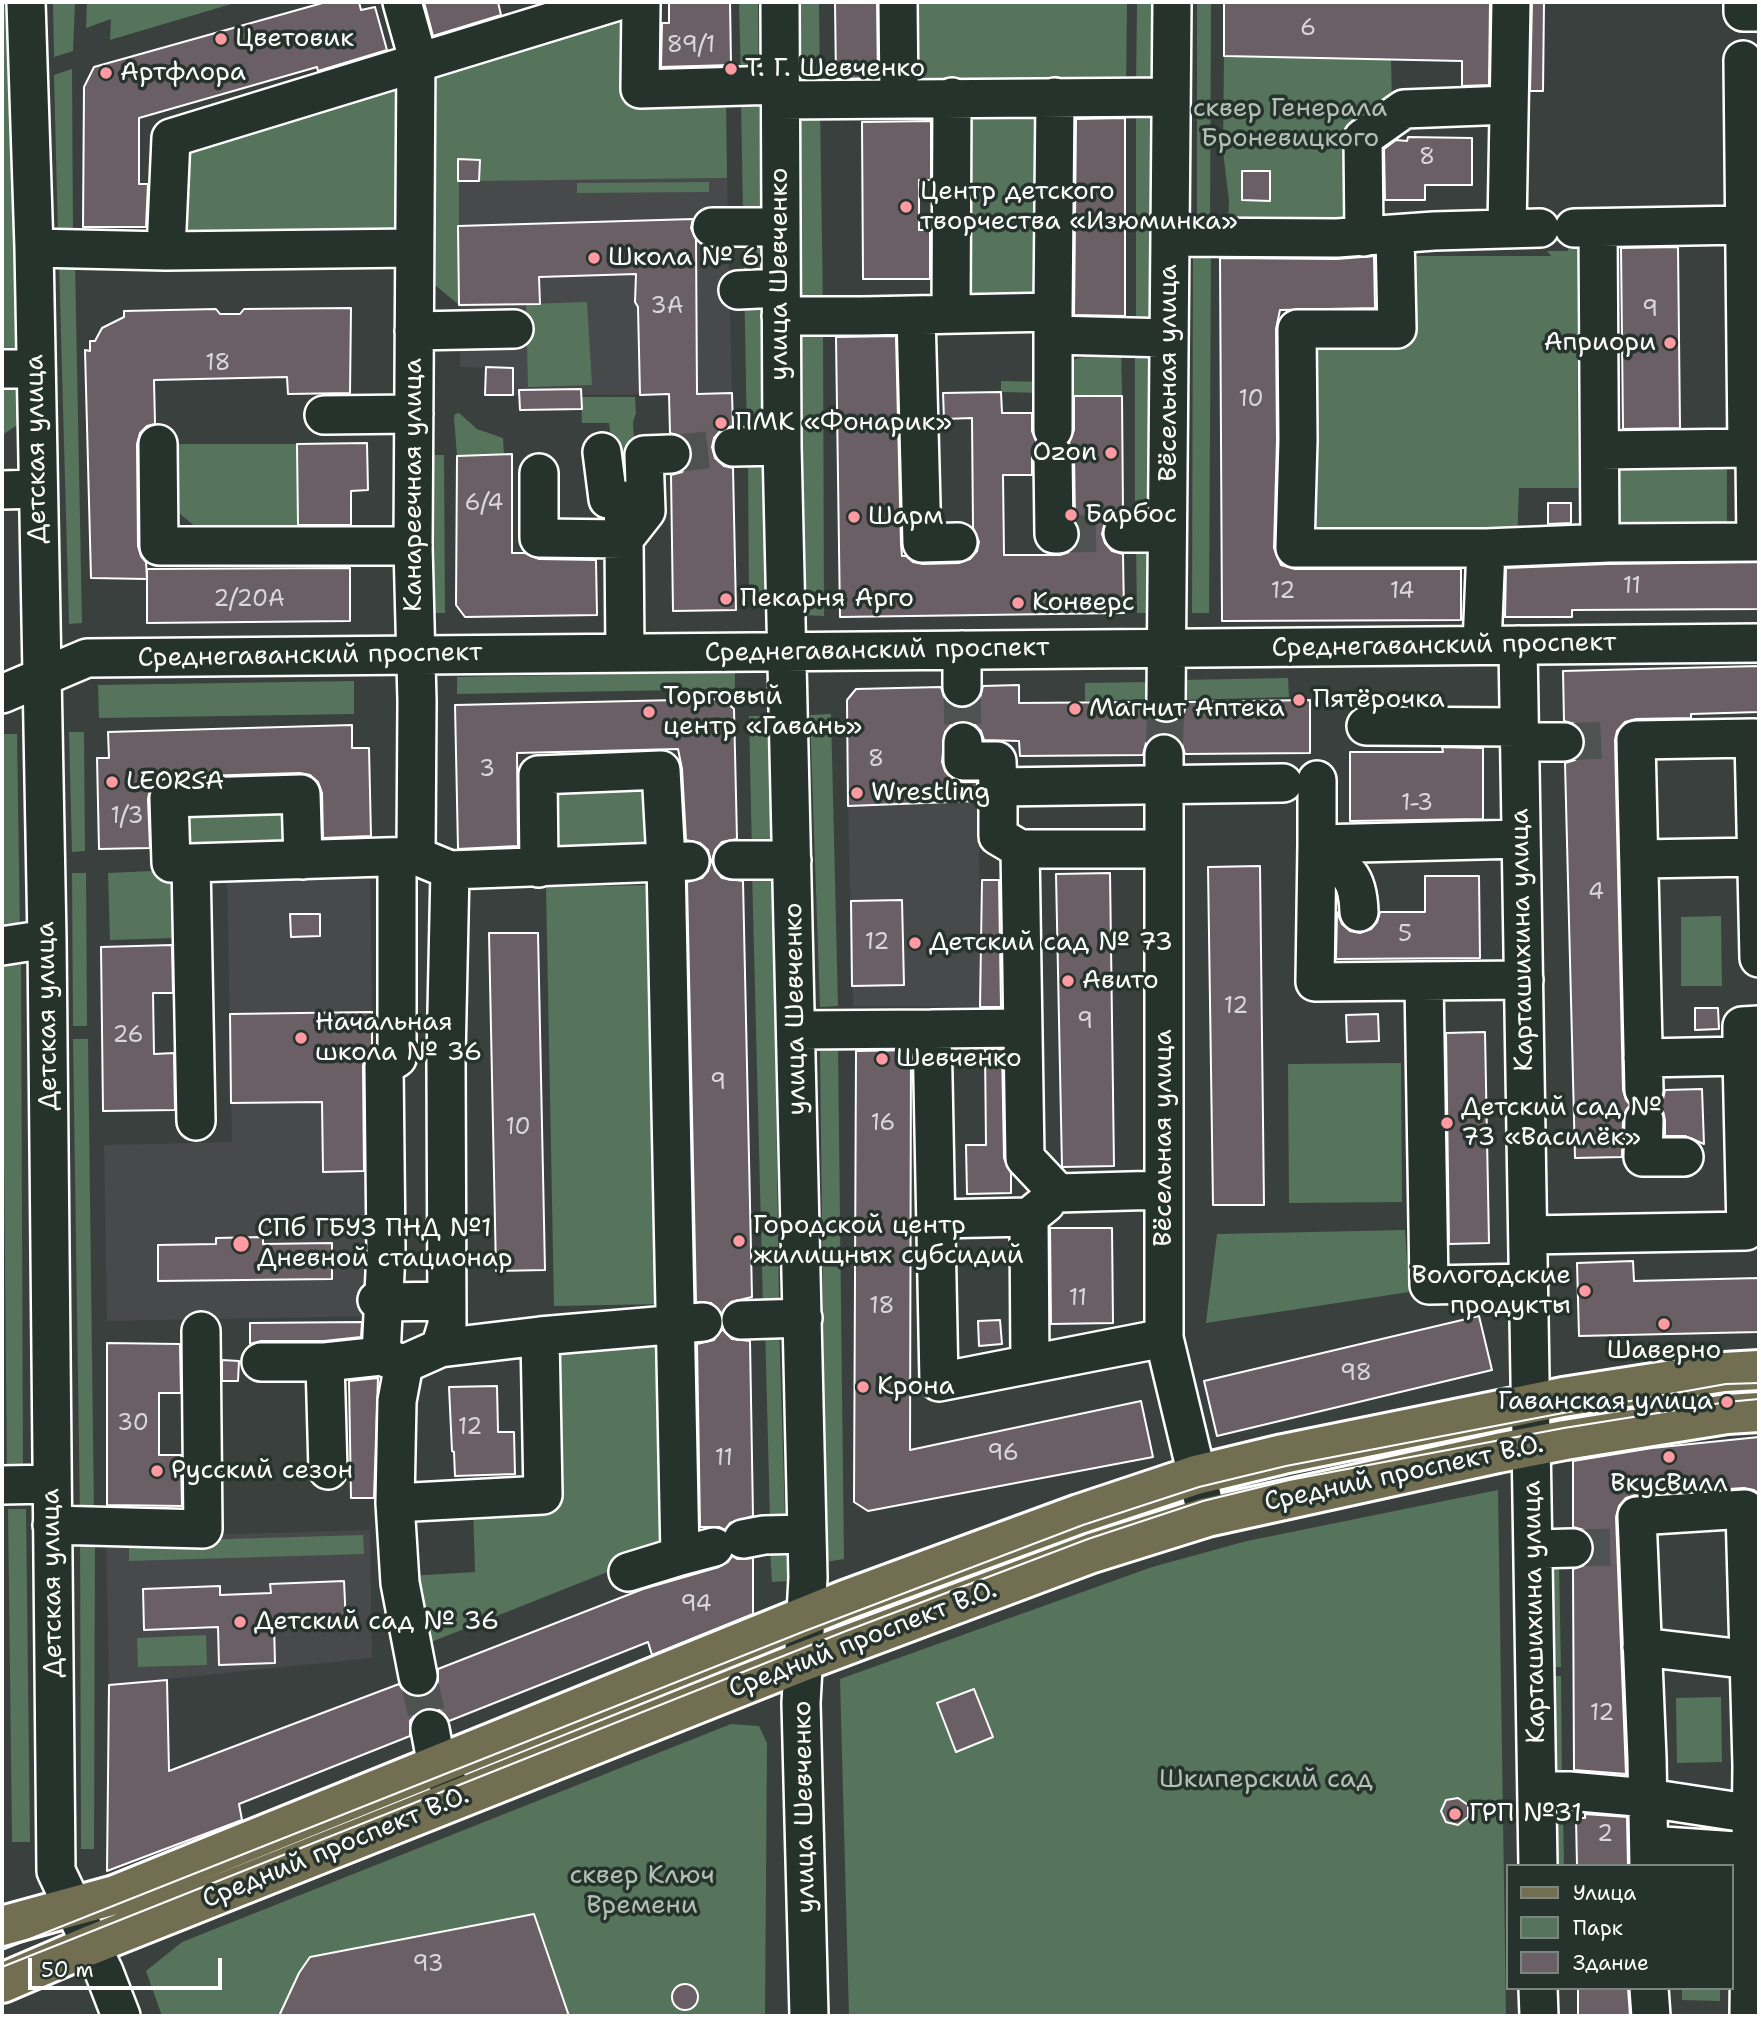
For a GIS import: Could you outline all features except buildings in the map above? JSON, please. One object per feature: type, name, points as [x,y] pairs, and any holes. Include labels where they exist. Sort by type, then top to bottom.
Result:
[{"type":"main road","name":"Средний проспект В.О.","points":[[2,1926],[115,1895],[435,1746],[806,1616],[1079,1514],[1196,1475],[1283,1454],[1531,1404],[1724,1372],[1759,1370]]},
{"type":"main road","name":"Средний проспект В.О.","points":[[2,1983],[91,1945],[804,1661],[1092,1553],[1207,1517],[1532,1447],[1727,1414],[1759,1412]]},
{"type":"street","name":"Детская улица","points":[[26,2],[34,248],[19,369],[20,490],[41,677],[47,939],[56,1871],[121,2016]]},
{"type":"street","name":"Канареечная улица","points":[[397,1058],[406,857],[417,701],[413,546],[416,52],[402,2]]},
{"type":"street","points":[[166,251],[170,138],[615,2]]},
{"type":"street","points":[[641,2],[640,89],[899,97],[1171,97]]},
{"type":"street","name":"улица Шевченко","points":[[780,2],[782,446],[807,1534],[802,1703],[809,2016]]},
{"type":"street","points":[[898,2],[899,97]]},
{"type":"street","name":"Вёсельная улица","points":[[1166,702],[1172,2]]},
{"type":"street","points":[[1511,2],[1509,105],[1554,228],[1600,450],[1600,543]]},
{"type":"street","points":[[1743,2],[1743,12],[1759,12]]},
{"type":"street","points":[[1509,105],[1404,109],[1363,138],[1397,329],[1297,330],[1295,548],[1486,548],[1600,543],[1756,542],[1755,458],[1747,448],[1753,340],[1745,225],[1742,60]]},
{"type":"street","points":[[952,97],[934,315],[922,543],[958,541]]},
{"type":"street","points":[[1055,97],[1053,443],[1054,534],[1059,534]]},
{"type":"street","points":[[1170,237],[1380,236],[1554,228],[1745,225]]},
{"type":"street","points":[[712,227],[780,227]]},
{"type":"street","points":[[34,248],[166,251],[414,247]]},
{"type":"street","points":[[738,290],[780,302],[863,316],[934,315],[1053,324],[1169,338]]},
{"type":"street","points":[[414,331],[514,329]]},
{"type":"street","points":[[324,415],[414,414]]},
{"type":"street","points":[[158,444],[159,546],[413,546]]},
{"type":"street","points":[[733,447],[782,446]]},
{"type":"street","points":[[1600,450],[1747,448]]},
{"type":"street","points":[[634,499],[644,455],[661,451]]},
{"type":"street","points":[[603,453],[608,499],[634,499],[646,511],[624,539],[625,653]]},
{"type":"street","points":[[539,473],[539,538],[624,539]]},
{"type":"street","points":[[1123,533],[1167,533]]},
{"type":"street","points":[[1482,645],[1486,548]]},
{"type":"street","name":"Среднегаванский проспект","points":[[2,694],[87,658],[1759,643]]},
{"type":"street","name":"Карташихина улица","points":[[1518,645],[1538,1864]]},
{"type":"street","points":[[962,650],[962,687]]},
{"type":"street","points":[[1366,726],[1519,734],[1564,741]]},
{"type":"street","points":[[1684,1157],[1643,1157],[1639,859],[1623,740],[1754,738],[1758,821],[1759,958]]},
{"type":"street","points":[[963,742],[963,761],[997,761],[999,836],[1020,849],[1164,849]]},
{"type":"street","points":[[540,868],[538,775],[661,770],[678,861],[688,1323],[712,1548]]},
{"type":"street","points":[[998,787],[1164,770],[1300,781],[1317,851],[1315,982],[1524,980]]},
{"type":"street","name":"Вёсельная улица","points":[[1164,770],[1164,1338],[1207,1517]]},
{"type":"street","points":[[303,860],[301,794],[169,799],[171,863],[191,863],[303,860],[406,857],[450,870],[678,861]]},
{"type":"street","points":[[1317,851],[1521,839]]},
{"type":"street","points":[[1020,849],[1025,1158],[1058,1193]]},
{"type":"street","points":[[1317,851],[1351,874],[1359,893],[1359,912]]},
{"type":"street","points":[[1639,859],[1757,857]]},
{"type":"street","points":[[733,860],[793,860]]},
{"type":"street","points":[[191,863],[196,1121]]},
{"type":"street","points":[[440,1348],[447,1325],[446,1059],[450,870]]},
{"type":"street","points":[[2,946],[47,939]]},
{"type":"street","points":[[1424,981],[1429,1285],[1529,1283]]},
{"type":"street","points":[[796,1030],[1023,1028]]},
{"type":"street","points":[[932,1029],[939,1382],[1164,1338]]},
{"type":"street","points":[[1528,1235],[1746,1231],[1753,1046],[1644,1089]]},
{"type":"street","points":[[418,1676],[400,1583],[395,1503],[397,1401],[393,1360],[381,1301],[384,1066],[397,1058],[446,1059]]},
{"type":"street","points":[[937,1219],[1029,1217],[1058,1193],[1164,1190]]},
{"type":"street","points":[[1029,1217],[1030,1364]]},
{"type":"street","points":[[381,1301],[447,1301]]},
{"type":"street","points":[[741,1320],[803,1318]]},
{"type":"street","points":[[261,1362],[393,1360],[440,1348],[688,1323]]},
{"type":"street","points":[[52,1525],[202,1529],[201,1331]]},
{"type":"street","points":[[395,1503],[543,1495],[540,1336]]},
{"type":"street","points":[[325,1362],[328,1470]]},
{"type":"street","points":[[2,1485],[52,1484]]},
{"type":"street","points":[[1749,2016],[1751,1852],[1755,1815],[1755,1661],[1745,1509],[1637,1516],[1633,1547],[1642,1647],[1649,1855],[1751,1852]]},
{"type":"street","points":[[628,1572],[764,1535],[807,1534]]},
{"type":"street","points":[[1534,1549],[1573,1548]]},
{"type":"street","points":[[1642,1647],[1755,1661]]},
{"type":"street","points":[[435,1746],[455,1800]]},
{"type":"street","points":[[1537,1791],[1648,1798],[1755,1815]]},
{"type":"street","points":[[1538,1990],[1539,2016]]},
{"type":"street","points":[[1649,1990],[1651,2016]]},
{"type":"shaded area","name":"Школа № 6","points":[[727,178],[732,393],[581,395],[581,389],[520,390],[519,396],[513,395],[513,368],[460,367],[458,181]]},
{"type":"shaded area","name":"Детский сад № 73","points":[[979,801],[980,1007],[853,1006],[848,806]]},
{"type":"shaded area","points":[[370,870],[377,1316],[107,1321],[104,1145],[232,1142],[227,874]]},
{"type":"shaded area","name":"Детский сад № 36","points":[[370,1530],[372,1658],[109,1685],[106,1538]]},
{"type":"green space","points":[[2,2],[9,2],[20,414],[16,426],[2,435]]},
{"type":"green space","points":[[53,2],[75,2],[73,51],[54,57]]},
{"type":"green space","points":[[87,2],[238,2],[110,40],[111,19],[86,28]]},
{"type":"green space","points":[[739,2],[758,2],[759,77],[741,78]]},
{"type":"green space","points":[[799,2],[819,2],[820,88],[799,88]]},
{"type":"green space","points":[[914,2],[1127,2],[1126,88],[915,88]]},
{"type":"green space","points":[[1137,2],[1153,2],[1153,88],[1136,88]]},
{"type":"green space","points":[[1197,2],[1211,2],[1210,225],[1197,225]]},
{"type":"green space","points":[[633,5],[632,99],[726,97],[727,178],[479,181],[480,160],[459,159],[459,305],[430,281],[429,68]]},
{"type":"green space","name":"сквер Генерала Броневицкого","points":[[1224,56],[1391,60],[1392,104],[1347,224],[1228,232],[1229,201],[1223,151]]},
{"type":"green space","points":[[72,69],[73,235],[58,235],[54,75]]},
{"type":"green space","points":[[405,78],[403,244],[175,246],[178,146]]},
{"type":"green space","points":[[759,100],[764,439],[747,439],[741,101]]},
{"type":"green space","points":[[1136,104],[1152,104],[1151,323],[1136,322]]},
{"type":"green space","points":[[798,107],[820,107],[823,308],[801,309]]},
{"type":"green space","points":[[963,107],[1044,107],[1044,305],[964,305]]},
{"type":"green space","points":[[709,182],[709,192],[577,193],[577,183]]},
{"type":"green space","points":[[1568,232],[1577,238],[1578,488],[1519,488],[1517,544],[1304,545],[1304,337],[1407,337],[1407,256],[1551,256],[1547,251],[1568,251]]},
{"type":"green space","points":[[1193,252],[1211,252],[1209,613],[1192,613]]},
{"type":"green space","points":[[59,262],[75,262],[82,623],[69,624]]},
{"type":"green space","points":[[587,302],[592,385],[528,387],[526,304]]},
{"type":"green space","points":[[823,326],[824,616],[804,615],[802,327]]},
{"type":"green space","points":[[1135,344],[1150,345],[1148,526],[1135,526]]},
{"type":"green space","points":[[1121,346],[1122,396],[1057,396],[1058,364]]},
{"type":"green space","points":[[1001,381],[1048,382],[1048,393],[1001,392]]},
{"type":"green space","points":[[581,397],[635,397],[636,413],[633,422],[636,477],[633,484],[617,482],[609,423],[582,423]]},
{"type":"green space","points":[[459,413],[477,429],[503,438],[504,455],[457,456],[454,418],[455,414]]},
{"type":"green space","points":[[172,444],[297,444],[298,528],[198,529],[173,508]]},
{"type":"green space","points":[[1727,453],[1727,534],[1612,535],[1612,454]]},
{"type":"green space","points":[[423,455],[444,455],[445,613],[424,613]]},
{"type":"green space","points":[[748,456],[764,456],[765,597],[749,598]]},
{"type":"green space","points":[[1136,541],[1149,541],[1148,613],[1137,613]]},
{"type":"green space","points":[[735,672],[735,689],[457,694],[457,677]]},
{"type":"green space","points":[[1288,678],[1289,697],[1182,700],[1182,680]]},
{"type":"green space","points":[[354,681],[354,714],[99,718],[98,685]]},
{"type":"green space","points":[[1150,682],[1150,699],[1085,701],[1085,683]]},
{"type":"green space","points":[[831,714],[838,1006],[820,1007],[810,715]]},
{"type":"green space","points":[[749,716],[771,716],[771,853],[752,853]]},
{"type":"green space","points":[[69,732],[84,732],[85,851],[72,852]]},
{"type":"green space","points":[[2,734],[17,734],[20,934],[3,935]]},
{"type":"green space","points":[[651,783],[654,850],[550,855],[548,787]]},
{"type":"green space","points":[[290,800],[292,850],[182,854],[180,805]]},
{"type":"green space","points":[[173,870],[175,938],[110,940],[108,873]]},
{"type":"green space","points":[[752,871],[773,872],[779,1307],[763,1307]]},
{"type":"green space","points":[[72,873],[86,873],[87,1026],[73,1026]]},
{"type":"green space","points":[[654,885],[662,1304],[554,1306],[546,887]]},
{"type":"green space","points":[[1721,916],[1722,986],[1681,986],[1681,917]]},
{"type":"green space","points":[[21,954],[23,1473],[7,1474],[2,956]]},
{"type":"green space","points":[[73,1039],[88,1039],[94,1513],[80,1513]]},
{"type":"green space","points":[[820,1049],[838,1049],[844,1559],[826,1562]]},
{"type":"green space","points":[[1401,1063],[1402,1202],[1289,1203],[1288,1064]]},
{"type":"green space","points":[[1405,1230],[1409,1292],[1206,1323],[1217,1234]]},
{"type":"green space","points":[[765,1325],[779,1325],[785,1517],[770,1520]]},
{"type":"green space","points":[[667,1345],[673,1550],[625,1565],[421,1646],[409,1576],[475,1572],[473,1506],[551,1501],[548,1348]]},
{"type":"green space","name":"Шкиперский сад","points":[[1498,1490],[1506,2016],[849,2016],[840,1679],[1152,1567],[1247,1541]]},
{"type":"green space","points":[[8,1509],[26,1509],[30,1842],[12,1842]]},
{"type":"green space","points":[[95,1534],[94,1849],[81,1849],[80,1535]]},
{"type":"green space","points":[[363,1535],[364,1554],[129,1561],[129,1542]]},
{"type":"green space","points":[[786,1548],[788,1581],[772,1582],[770,1549]]},
{"type":"green space","points":[[1550,1567],[1559,1567],[1561,1667],[1552,1667]]},
{"type":"green space","points":[[206,1635],[207,1665],[138,1667],[137,1638]]},
{"type":"green space","points":[[1552,1676],[1561,1676],[1562,1774],[1553,1774]]},
{"type":"green space","points":[[1721,1697],[1722,1762],[1677,1763],[1676,1698]]},
{"type":"green space","name":"сквер Ключ Времени","points":[[731,1724],[759,1726],[767,1743],[765,2016],[162,2016],[146,1971],[182,1942]]},
{"type":"green space","points":[[1554,1811],[1563,1811],[1564,1864],[1555,1864]]},
{"type":"green space","points":[[1682,1990],[1720,1990],[1720,2001],[1682,2000]]},
{"type":"tunnel","points":[[671,454],[733,447]]},
{"type":"tunnel","points":[[1059,534],[1123,533]]},
{"type":"tunnel","points":[[962,687],[963,742]]},
{"type":"tunnel","points":[[1164,754],[1166,702]]},
{"type":"tunnel","points":[[1564,742],[1609,740]]},
{"type":"tunnel","points":[[1573,1548],[1627,1547]]},
{"type":"tunnel","points":[[418,1676],[430,1729]]},
{"type":"tram line","points":[[2,1950],[805,1631],[1083,1525],[1199,1487],[1286,1466],[1563,1413],[1726,1384],[1759,1383]]},
{"type":"tram line","points":[[2,1967],[846,1631],[1088,1539],[1203,1501],[1289,1480],[1564,1428],[1759,1399]]},
{"type":"place","name":"Цветовик","points":[[221,39]]},
{"type":"place","name":"Т. Г. Шевченко","points":[[731,69]]},
{"type":"place","name":"Артфлора","points":[[106,73]]},
{"type":"place","name":"Центр детского творчества «Изюминка»","points":[[906,207]]},
{"type":"place","name":"Школа № 6","points":[[594,258]]},
{"type":"place","name":"Априори","points":[[1670,343]]},
{"type":"place","name":"ПМК «Фонарик»","points":[[721,423]]},
{"type":"place","name":"Ozon","points":[[1111,453]]},
{"type":"place","name":"Барбос","points":[[1071,515]]},
{"type":"place","name":"Шарм","points":[[854,517]]},
{"type":"place","name":"Пекарня Арго","points":[[726,599]]},
{"type":"place","name":"Конверс","points":[[1018,603]]},
{"type":"place","name":"Пятёрочка","points":[[1299,700]]},
{"type":"place","name":"Магнит Аптека","points":[[1075,709]]},
{"type":"place","name":"Торговый центр «Гавань»","points":[[649,712]]},
{"type":"place","name":"LEORSA","points":[[112,782]]},
{"type":"place","name":"Wrestling","points":[[857,793]]},
{"type":"place","name":"Детский сад № 73","points":[[915,943]]},
{"type":"place","name":"Авито","points":[[1068,981]]},
{"type":"place","name":"Начальная школа № 36","points":[[301,1038]]},
{"type":"place","name":"Шевченко","points":[[882,1059]]},
{"type":"place","name":"Детский сад № 73 «Василёк»","points":[[1447,1123]]},
{"type":"place","name":"Городской центр жилищных субсидий","points":[[739,1241]]},
{"type":"place","name":"СПб ГБУЗ ПНД №1 Дневной стационар","points":[[241,1244]]},
{"type":"place","name":"Вологодские продукты","points":[[1585,1291]]},
{"type":"place","name":"Шаверно","points":[[1664,1324]]},
{"type":"place","name":"Крона","points":[[863,1387]]},
{"type":"place","name":"Гаванская улица","points":[[1727,1402]]},
{"type":"place","name":"ВкусВилл","points":[[1669,1457]]},
{"type":"place","name":"Русский сезон","points":[[157,1471]]},
{"type":"place","name":"Детский сад № 36","points":[[240,1622]]},
{"type":"place","name":"ГРП №31","points":[[1455,1814]]}]
